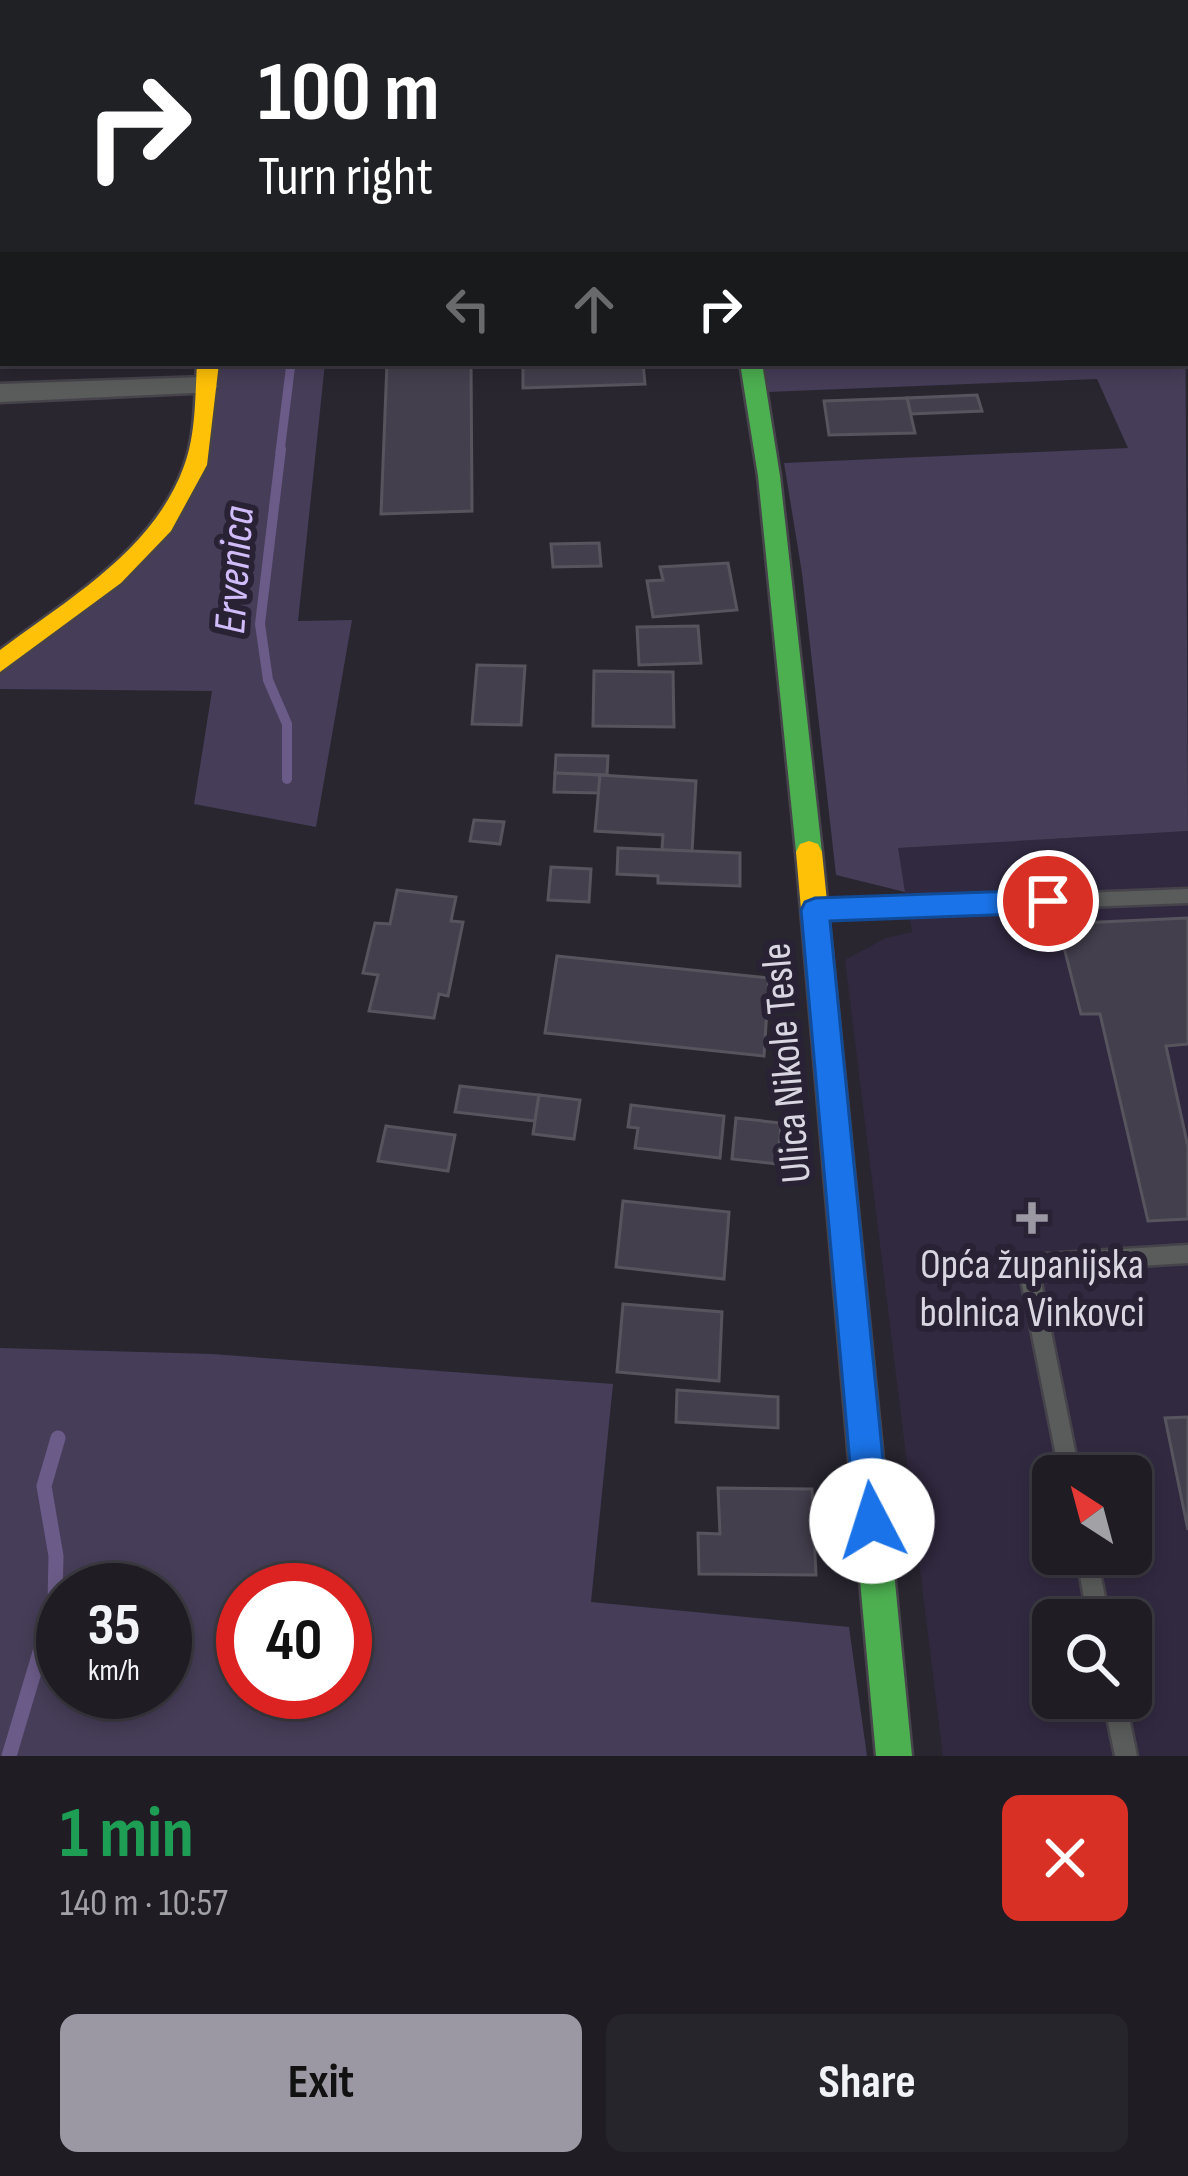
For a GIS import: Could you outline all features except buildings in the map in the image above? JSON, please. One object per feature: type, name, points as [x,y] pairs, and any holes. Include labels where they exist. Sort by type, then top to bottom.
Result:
[{"type":"street","name":"Ulica Nikole Tesle","points":[[751,366],[769,476],[815,910],[894,1756]]},
{"type":"street","points":[[0,393],[207,374],[190,482],[165,522],[0,663]]},
{"type":"lane","points":[[815,910],[1188,896]]},
{"type":"lane","points":[[1066,1455],[1028,1264],[1188,1255]]},
{"type":"lane","points":[[1118,1719],[1126,1756]]},
{"type":"shaded area","points":[[220,366],[325,366],[298,621],[352,620],[316,827],[194,804],[212,691],[0,689],[0,673],[172,527]]},
{"type":"shaded area","points":[[763,366],[1186,366],[1188,831],[898,848],[905,892],[836,875],[802,573],[784,463],[1128,448],[1097,379],[767,392]]},
{"type":"shaded area","name":"Opća županijska bolnica Vinkovci","points":[[1188,831],[1188,1756],[943,1756],[845,960],[886,938],[912,932],[897,848]]},
{"type":"shaded area","points":[[0,1348],[212,1354],[613,1384],[591,1602],[849,1627],[867,1756],[0,1756]]},
{"type":"waterway","name":"Ervenica","points":[[280,452],[291,366]]},
{"type":"waterway","name":"Ervenica","points":[[281,449],[260,624],[268,680],[287,724],[287,779]]},
{"type":"waterway","name":"Ervenica","points":[[9,1756],[55,1602],[56,1556],[44,1486],[58,1438]]},
{"type":"traffic: fast","points":[[751,366],[769,476],[809,852]]},
{"type":"traffic: fast","points":[[866,1459],[894,1756]]},
{"type":"traffic: slow","points":[[0,663],[113,577],[163,525],[196,465],[208,366]]},
{"type":"traffic: slow","points":[[809,852],[866,1459]]},
{"type":"place","name":"Opća županijska bolnica Vinkovci","points":[[1032,1218]]},
{"type":"route","points":[[872,1521],[815,910],[1048,901]]}]
